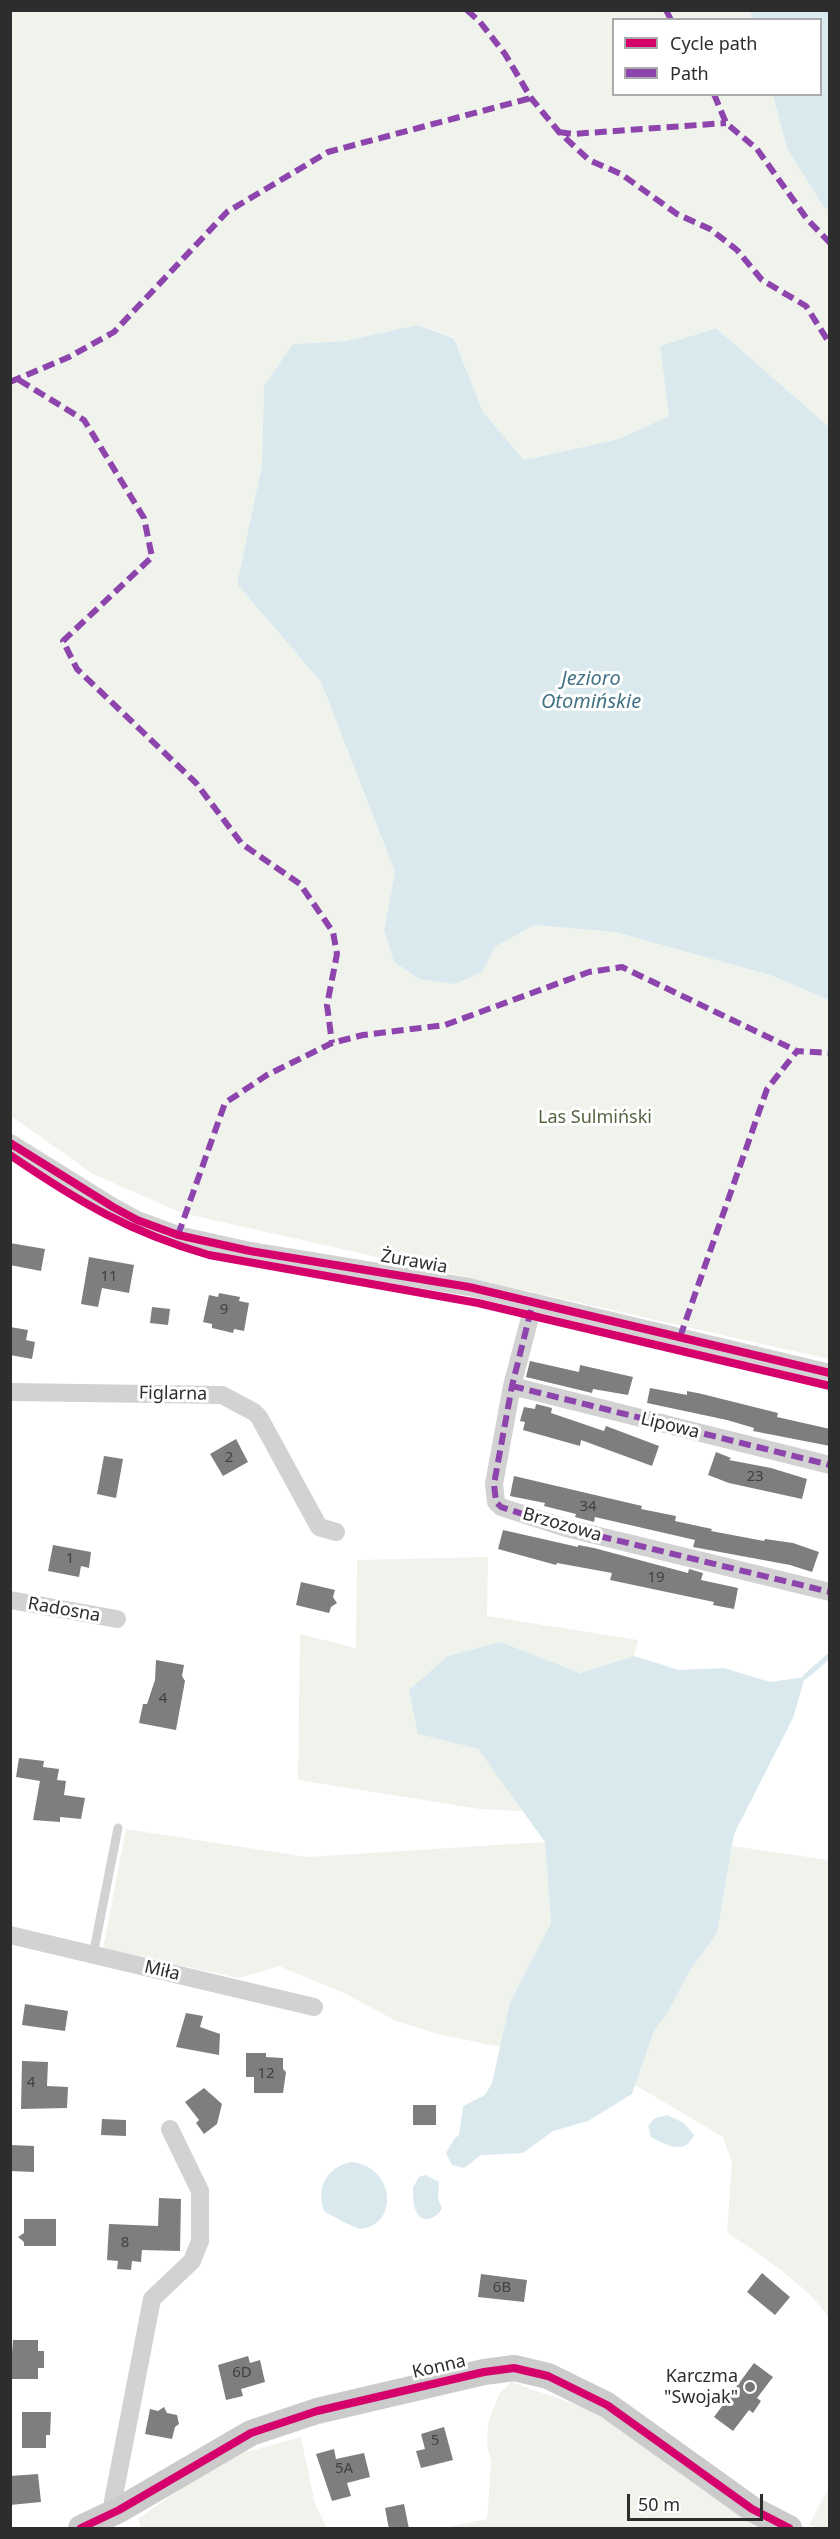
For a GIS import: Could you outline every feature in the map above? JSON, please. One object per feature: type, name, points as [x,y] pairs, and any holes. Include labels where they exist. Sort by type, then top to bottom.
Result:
[{"type":"street","name":"Żurawia","points":[[10,1143],[113,1207],[137,1220],[178,1235],[250,1251],[469,1287],[830,1372]]},
{"type":"street","name":"Brzozowa","points":[[534,1302],[512,1386],[494,1484],[496,1502],[501,1508],[567,1528],[830,1592]]},
{"type":"street","name":"Lipowa","points":[[512,1386],[830,1465]]},
{"type":"street","name":"Figlarna","points":[[10,1392],[222,1395],[259,1417],[320,1527],[336,1532]]},
{"type":"street","name":"Radosna","points":[[10,1600],[117,1619]]},
{"type":"street","name":"Miła","points":[[10,1935],[314,2007]]},
{"type":"street","points":[[119,2510],[113,2501],[152,2299],[192,2261],[200,2241],[200,2191],[170,2129]]},
{"type":"street","name":"Konna","points":[[81,2529],[119,2510],[251,2433],[286,2420],[484,2372],[514,2368],[558,2379],[607,2404],[752,2509],[789,2529]]},
{"type":"lane","points":[[93,1955],[118,1828]]},
{"type":"green space","name":"Las Sulmiński","points":[[11,11],[750,11],[753,18],[612,18],[612,96],[773,96],[787,148],[823,206],[829,211],[829,427],[716,328],[660,346],[669,416],[619,439],[524,460],[483,412],[454,337],[417,325],[345,341],[293,344],[264,387],[262,465],[237,584],[321,682],[395,872],[384,930],[394,962],[419,979],[482,972],[495,947],[534,925],[615,932],[770,975],[829,1000],[829,1359],[182,1213],[93,1174],[11,1116]]},
{"type":"green space","points":[[488,1557],[487,1616],[638,1640],[634,1656],[580,1673],[501,1642],[418,1734],[478,1749],[523,1811],[480,1809],[298,1780],[300,1634],[356,1648],[357,1560]]},
{"type":"green space","points":[[126,1829],[307,1857],[545,1842],[551,1923],[510,2002],[500,2047],[438,2034],[396,2021],[346,1994],[279,1966],[239,1978],[103,1949]]},
{"type":"green space","points":[[732,1846],[829,1860],[829,2317],[795,2281],[727,2232],[732,2163],[723,2137],[635,2085],[654,2031],[668,2012],[689,1972],[717,1932]]},
{"type":"green space","points":[[511,2382],[595,2411],[771,2528],[443,2528],[487,2519],[491,2463],[487,2444],[488,2423],[499,2394]]},
{"type":"green space","points":[[301,2437],[315,2504],[327,2528],[141,2528],[138,2519],[200,2475],[243,2453]]},
{"type":"green space","points":[[829,2487],[829,2528],[809,2525]]},
{"type":"water","points":[[750,11],[829,11],[829,211],[823,206],[787,148],[773,96],[822,96],[822,18],[753,18]]},
{"type":"water","name":"Jezioro Otomińskie","points":[[417,325],[454,338],[483,412],[524,460],[619,439],[669,416],[660,346],[716,328],[829,427],[829,1000],[770,975],[615,932],[534,925],[495,947],[482,972],[455,984],[419,979],[394,962],[384,930],[395,872],[321,682],[237,584],[262,465],[264,386],[293,344],[345,341]]},
{"type":"water","points":[[501,1642],[580,1673],[634,1656],[679,1670],[724,1668],[770,1682],[805,1677],[793,1718],[734,1834],[717,1933],[689,1972],[668,2012],[654,2031],[632,2094],[588,2121],[553,2131],[523,2153],[481,2155],[464,2168],[452,2165],[446,2153],[459,2135],[463,2106],[485,2095],[492,2083],[510,2002],[551,1923],[545,1842],[478,1749],[418,1734],[409,1690],[448,1656]]},
{"type":"water","points":[[667,2115],[684,2123],[694,2135],[686,2145],[675,2147],[651,2137],[648,2126],[655,2118]]},
{"type":"water","points":[[351,2162],[366,2166],[377,2174],[384,2184],[387,2196],[382,2217],[373,2225],[360,2229],[324,2211],[322,2202],[321,2194],[326,2179],[336,2169]]},
{"type":"water","points":[[425,2175],[439,2182],[438,2199],[442,2208],[437,2215],[429,2219],[419,2215],[414,2202],[413,2187],[419,2177]]},
{"type":"building","points":[[10,1243],[45,1249],[41,1271],[10,1265]]},
{"type":"building","points":[[89,1257],[134,1265],[129,1293],[102,1288],[98,1307],[81,1304]]},
{"type":"building","points":[[219,1293],[240,1297],[239,1301],[249,1303],[244,1331],[234,1329],[233,1333],[212,1328],[212,1324],[203,1322],[209,1295],[218,1297]]},
{"type":"building","points":[[152,1307],[170,1309],[168,1325],[150,1323]]},
{"type":"building","points":[[10,1327],[28,1330],[26,1340],[35,1342],[32,1359],[10,1355]]},
{"type":"building","points":[[530,1361],[579,1372],[580,1365],[633,1377],[628,1395],[593,1389],[592,1393],[526,1377]]},
{"type":"building","points":[[650,1388],[687,1395],[687,1391],[702,1394],[778,1413],[777,1417],[830,1429],[830,1446],[753,1431],[754,1428],[727,1420],[647,1403]]},
{"type":"building","points":[[536,1404],[552,1408],[551,1413],[604,1431],[606,1426],[659,1446],[652,1466],[581,1440],[580,1446],[523,1430],[525,1422],[520,1421],[524,1407],[535,1409]]},
{"type":"building","points":[[236,1439],[248,1462],[223,1476],[210,1454]]},
{"type":"building","points":[[716,1452],[731,1458],[729,1460],[771,1468],[807,1479],[802,1499],[729,1483],[708,1475]]},
{"type":"building","points":[[104,1456],[123,1459],[116,1498],[97,1494]]},
{"type":"building","points":[[514,1476],[642,1506],[641,1509],[676,1516],[675,1521],[712,1529],[711,1531],[764,1541],[765,1539],[793,1543],[819,1552],[812,1572],[790,1565],[693,1547],[695,1540],[595,1517],[594,1522],[575,1517],[576,1514],[544,1506],[545,1503],[510,1496]]},
{"type":"building","points":[[503,1530],[578,1547],[578,1545],[594,1548],[688,1573],[689,1569],[703,1573],[701,1580],[738,1588],[734,1609],[713,1605],[714,1602],[610,1580],[612,1573],[557,1563],[556,1565],[498,1549]]},
{"type":"building","points":[[53,1545],[91,1552],[89,1568],[81,1566],[79,1577],[48,1571]]},
{"type":"building","points":[[301,1582],[335,1590],[333,1597],[337,1603],[331,1607],[329,1613],[296,1605]]},
{"type":"building","points":[[156,1660],[184,1665],[182,1676],[185,1681],[176,1730],[139,1723],[143,1704],[147,1704],[155,1680]]},
{"type":"building","points":[[19,1758],[44,1761],[43,1767],[59,1769],[57,1780],[66,1781],[64,1795],[85,1798],[81,1819],[60,1817],[60,1822],[33,1820],[40,1781],[16,1777]]},
{"type":"building","points":[[25,2004],[68,2011],[65,2031],[22,2025]]},
{"type":"building","points":[[186,2013],[203,2016],[200,2027],[220,2034],[219,2055],[176,2047]]},
{"type":"building","points":[[246,2053],[266,2053],[266,2057],[283,2058],[283,2069],[286,2072],[283,2093],[254,2093],[254,2077],[246,2077]]},
{"type":"building","points":[[22,2061],[48,2062],[47,2086],[68,2087],[67,2108],[21,2109]]},
{"type":"building","points":[[204,2088],[222,2104],[217,2124],[204,2134],[196,2123],[199,2120],[185,2102]]},
{"type":"building","points":[[413,2105],[436,2105],[436,2125],[413,2125]]},
{"type":"building","points":[[102,2119],[126,2120],[126,2136],[101,2135]]},
{"type":"building","points":[[10,2145],[34,2146],[34,2172],[10,2171]]},
{"type":"building","points":[[159,2198],[181,2199],[180,2251],[142,2250],[141,2262],[132,2261],[131,2270],[117,2269],[118,2261],[107,2260],[109,2224],[158,2226]]},
{"type":"building","points":[[24,2219],[56,2219],[56,2246],[24,2246],[24,2242],[18,2237],[24,2233]]},
{"type":"building","points":[[762,2273],[790,2297],[775,2315],[747,2292]]},
{"type":"building","points":[[481,2274],[527,2280],[524,2302],[478,2297]]},
{"type":"building","points":[[13,2340],[38,2340],[38,2351],[44,2351],[44,2368],[38,2368],[38,2379],[10,2379]]},
{"type":"building","points":[[248,2356],[250,2363],[260,2360],[265,2382],[241,2389],[243,2396],[226,2400],[218,2365]]},
{"type":"building","name":"Karczma \"Swojak\"","points":[[754,2363],[773,2377],[757,2398],[761,2401],[753,2413],[749,2410],[733,2431],[714,2417]]},
{"type":"building","points":[[164,2407],[167,2413],[177,2415],[179,2424],[175,2427],[172,2439],[145,2434],[150,2409],[158,2411]]},
{"type":"building","points":[[22,2412],[51,2412],[50,2435],[46,2435],[46,2448],[22,2448]]},
{"type":"building","points":[[444,2427],[453,2460],[421,2468],[416,2451],[425,2449],[421,2434]]},
{"type":"building","points":[[334,2449],[336,2459],[364,2453],[370,2477],[347,2483],[351,2496],[332,2501],[316,2454]]},
{"type":"building","points":[[38,2474],[41,2502],[10,2505],[10,2476]]},
{"type":"building","points":[[404,2504],[409,2529],[389,2529],[385,2508]]},
{"type":"waterway","points":[[805,1677],[830,1655]]},
{"type":"marked path","points":[[467,10],[480,22],[505,54],[531,98],[559,132],[589,160],[621,174],[677,214],[710,229],[737,250],[762,280],[806,306],[830,344]]},
{"type":"marked path","points":[[666,10],[670,18]]},
{"type":"marked path","points":[[715,96],[726,123],[757,149],[807,219],[830,243]]},
{"type":"marked path","points":[[10,382],[69,357],[114,332],[227,212],[328,152],[531,98]]},
{"type":"marked path","points":[[559,132],[573,134],[726,123]]},
{"type":"marked path","points":[[19,380],[84,420],[144,518],[152,557],[63,641],[77,669],[196,783],[242,844],[300,884],[333,932],[337,954],[327,1005],[332,1043]]},
{"type":"marked path","points":[[178,1235],[225,1103],[267,1075],[332,1043],[363,1035],[445,1025],[589,972],[622,967],[797,1051]]},
{"type":"marked path","points":[[680,1337],[767,1089],[797,1051],[830,1053]]},
{"type":"marked path","points":[[531,1310],[512,1386],[494,1484],[496,1502],[501,1507],[566,1528],[830,1592]]},
{"type":"marked path","points":[[512,1386],[830,1465]]},
{"type":"cycle path","points":[[10,1143],[113,1207],[137,1220],[178,1235],[250,1251],[469,1287],[830,1373]]},
{"type":"cycle path","points":[[10,1155],[105,1214],[154,1236],[209,1255],[478,1303],[830,1386]]},
{"type":"cycle path","points":[[81,2528],[119,2510],[251,2433],[317,2411],[484,2372],[514,2368],[548,2376],[607,2405],[752,2509],[789,2528]]},
{"type":"place","name":"Karczma \"Swojak\"","points":[[750,2387]]}]
